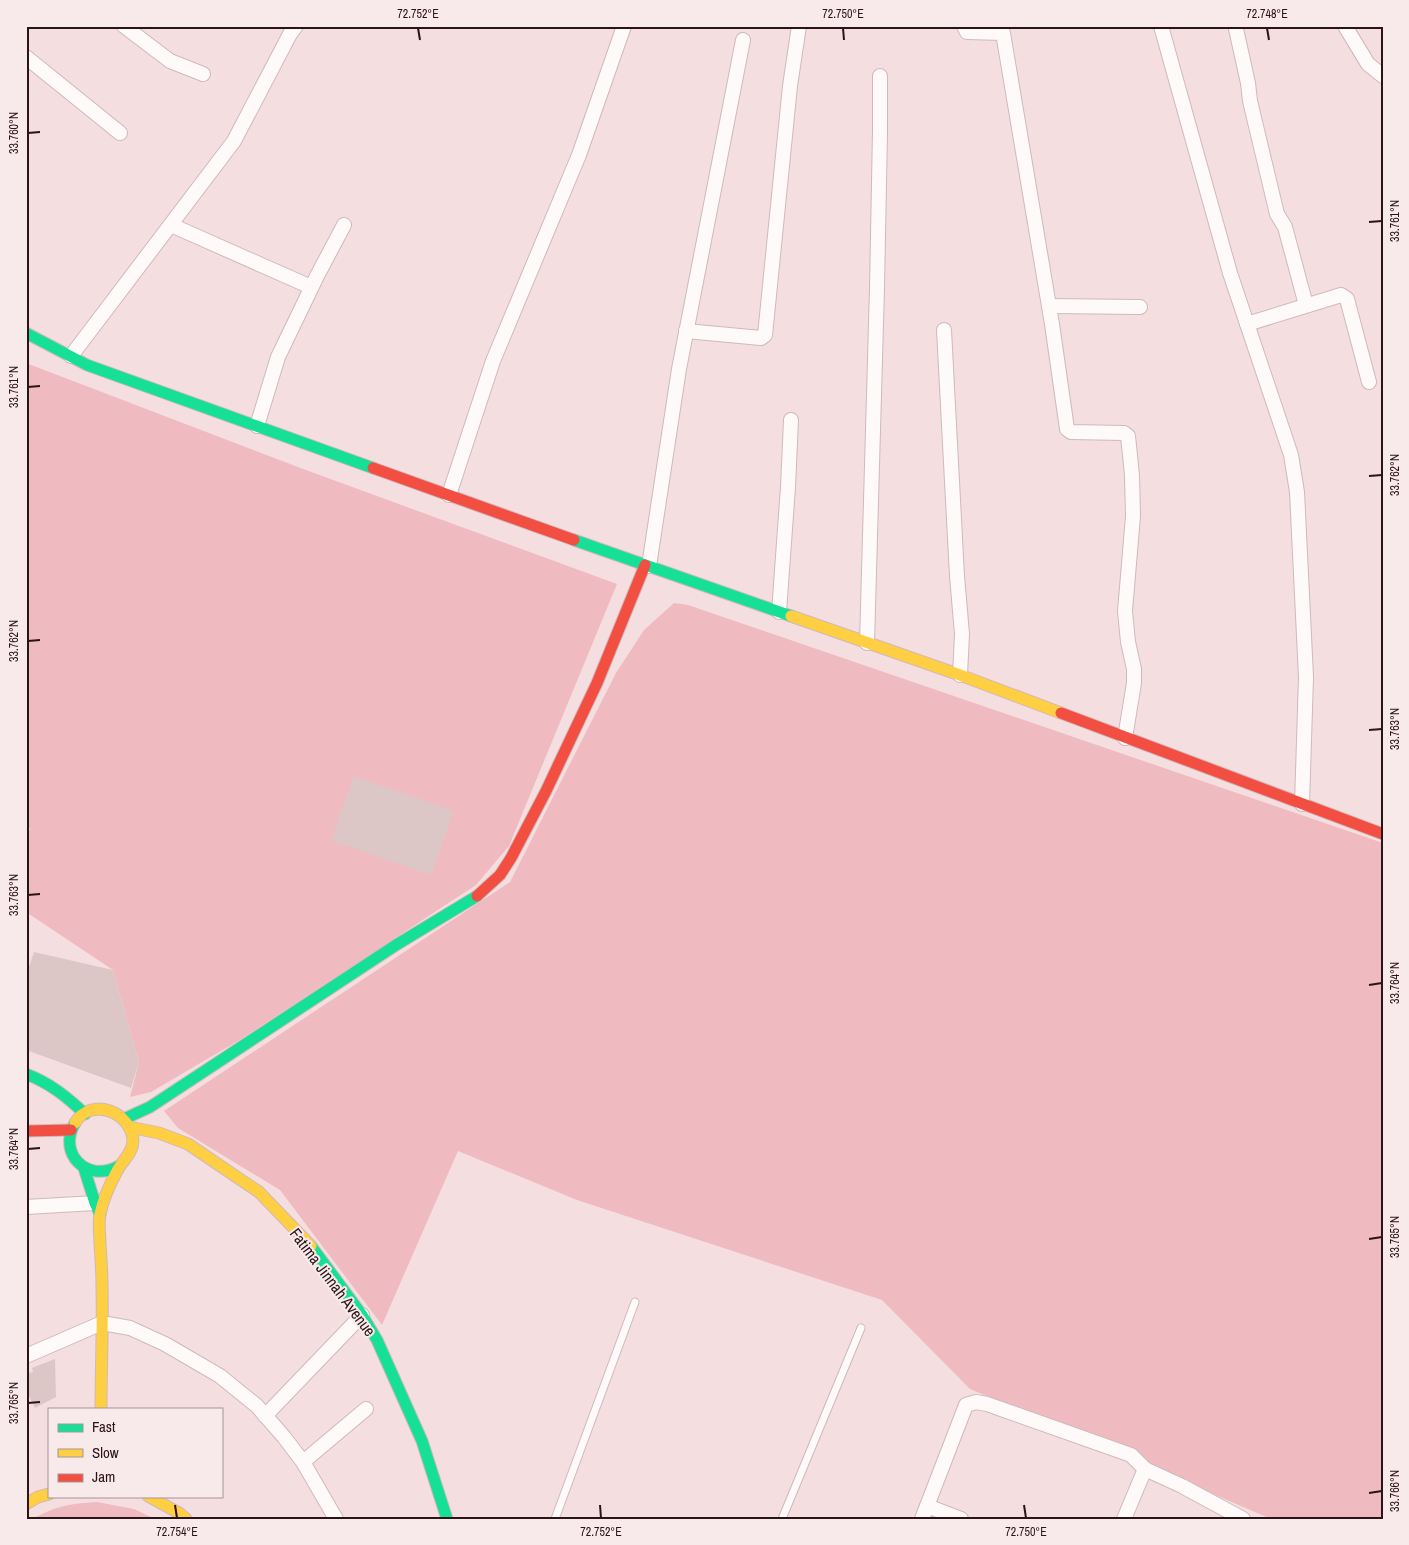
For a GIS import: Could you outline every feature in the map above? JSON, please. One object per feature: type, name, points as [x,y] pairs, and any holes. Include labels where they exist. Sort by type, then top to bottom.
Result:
[{"type":"street","points":[[124,26],[170,61],[203,74]]},
{"type":"street","points":[[71,356],[234,142],[290,34],[296,26]]},
{"type":"street","points":[[449,495],[493,361],[579,155],[624,26]]},
{"type":"street","points":[[686,331],[761,338],[765,335],[790,86],[799,26]]},
{"type":"street","points":[[964,26],[967,32],[1003,33],[1049,306],[1067,430],[1071,432],[1124,433],[1128,436],[1132,475],[1133,516],[1124,611],[1134,669],[1134,683],[1125,738]]},
{"type":"street","points":[[1161,26],[1230,273],[1291,455],[1297,492],[1306,677],[1302,804]]},
{"type":"street","points":[[1344,26],[1368,64],[1383,76]]},
{"type":"street","points":[[1236,29],[1250,101],[1277,214],[1285,227],[1306,304]]},
{"type":"street","points":[[127,1123],[396,944],[476,897],[500,875],[511,858],[546,791],[597,683],[647,566],[679,369],[743,40]]},
{"type":"street","points":[[26,57],[120,133]]},
{"type":"street","points":[[867,643],[877,288],[880,76]]},
{"type":"street","points":[[171,225],[311,288]]},
{"type":"street","points":[[257,426],[278,357],[344,225]]},
{"type":"street","points":[[1246,324],[1306,304],[1341,295],[1347,299],[1369,382]]},
{"type":"street","points":[[1049,306],[1140,307]]},
{"type":"street","points":[[944,330],[957,576],[962,634],[960,676]]},
{"type":"street","points":[[26,333],[87,365],[960,676],[1383,834]]},
{"type":"street","points":[[779,612],[791,420]]},
{"type":"street","points":[[26,1074],[37,1077],[66,1094],[84,1114]]},
{"type":"street","points":[[97,1209],[119,1166],[127,1158],[132,1148],[132,1137],[127,1123],[115,1113],[105,1110],[94,1110],[84,1114],[76,1121],[71,1130],[69,1141],[71,1152],[77,1162],[84,1168],[97,1172],[108,1171],[119,1166]]},
{"type":"street","name":"Fatima Jinnah Avenue","points":[[127,1123],[188,1144],[259,1192],[312,1249],[362,1315],[377,1340],[422,1441],[447,1519]]},
{"type":"street","points":[[26,1131],[71,1130]]},
{"type":"street","points":[[84,1168],[97,1209],[102,1323],[101,1408]]},
{"type":"street","points":[[26,1207],[97,1209]]},
{"type":"street","points":[[266,1416],[362,1315]]},
{"type":"street","points":[[26,1356],[102,1323],[130,1328],[173,1349],[220,1376],[257,1406],[303,1462],[336,1519]]},
{"type":"street","points":[[961,1519],[925,1512],[966,1405],[976,1402],[987,1404],[1130,1455],[1145,1469],[1182,1486],[1243,1519]]},
{"type":"street","points":[[303,1462],[366,1408]]},
{"type":"street","points":[[1124,1519],[1145,1469]]},
{"type":"street","points":[[26,1504],[38,1497],[48,1494]]},
{"type":"street","points":[[152,1498],[186,1519]]},
{"type":"lane","points":[[556,1519],[635,1302]]},
{"type":"lane","points":[[782,1519],[861,1328]]},
{"type":"shaded area","points":[[26,363],[306,470],[617,584],[509,846],[476,885],[238,1041],[151,1092],[130,1097],[139,1062],[113,970],[26,912],[26,844],[30,828],[26,827]]},
{"type":"shaded area","points":[[674,603],[688,605],[1383,843],[1383,1519],[1271,1519],[970,1389],[882,1300],[577,1200],[458,1151],[382,1325],[280,1190],[178,1128],[164,1111],[510,882],[616,673],[644,630]]},
{"type":"shaded area","points":[[97,1502],[134,1509],[155,1519],[33,1519],[64,1506]]},
{"type":"building","points":[[354,776],[454,811],[431,875],[331,840]]},
{"type":"building","points":[[34,952],[113,970],[139,1062],[131,1088],[26,1050],[26,976]]},
{"type":"building","points":[[55,1359],[56,1397],[35,1408],[26,1390],[26,1373],[33,1372],[32,1368]]},
{"type":"traffic: fast","points":[[26,333],[87,365],[373,468]]},
{"type":"traffic: fast","points":[[574,540],[791,616]]},
{"type":"traffic: fast","points":[[124,1119],[150,1107],[396,945],[477,896]]},
{"type":"traffic: fast","points":[[26,1074],[58,1091],[85,1114]]},
{"type":"traffic: fast","points":[[75,1123],[70,1134],[70,1145],[78,1163],[96,1171],[107,1171],[119,1166]]},
{"type":"traffic: fast","points":[[84,1168],[100,1214]]},
{"type":"traffic: fast","points":[[311,1246],[362,1315],[377,1340],[422,1441],[447,1519]]},
{"type":"traffic: slow","points":[[791,616],[960,675],[1061,713]]},
{"type":"traffic: slow","points":[[75,1123],[82,1115],[91,1110],[110,1111],[126,1122],[131,1131],[133,1141],[129,1153],[109,1186],[99,1218],[102,1270],[101,1408]]},
{"type":"traffic: slow","points":[[129,1127],[159,1133],[188,1144],[259,1192],[311,1246]]},
{"type":"traffic: slow","points":[[26,1504],[38,1497],[48,1494]]},
{"type":"traffic: slow","points":[[152,1498],[186,1519]]},
{"type":"traffic: jam","points":[[373,468],[574,540]]},
{"type":"traffic: jam","points":[[477,896],[500,875],[546,791],[597,683],[645,565]]},
{"type":"traffic: jam","points":[[1061,713],[1383,834]]},
{"type":"traffic: jam","points":[[26,1131],[71,1130]]}]
